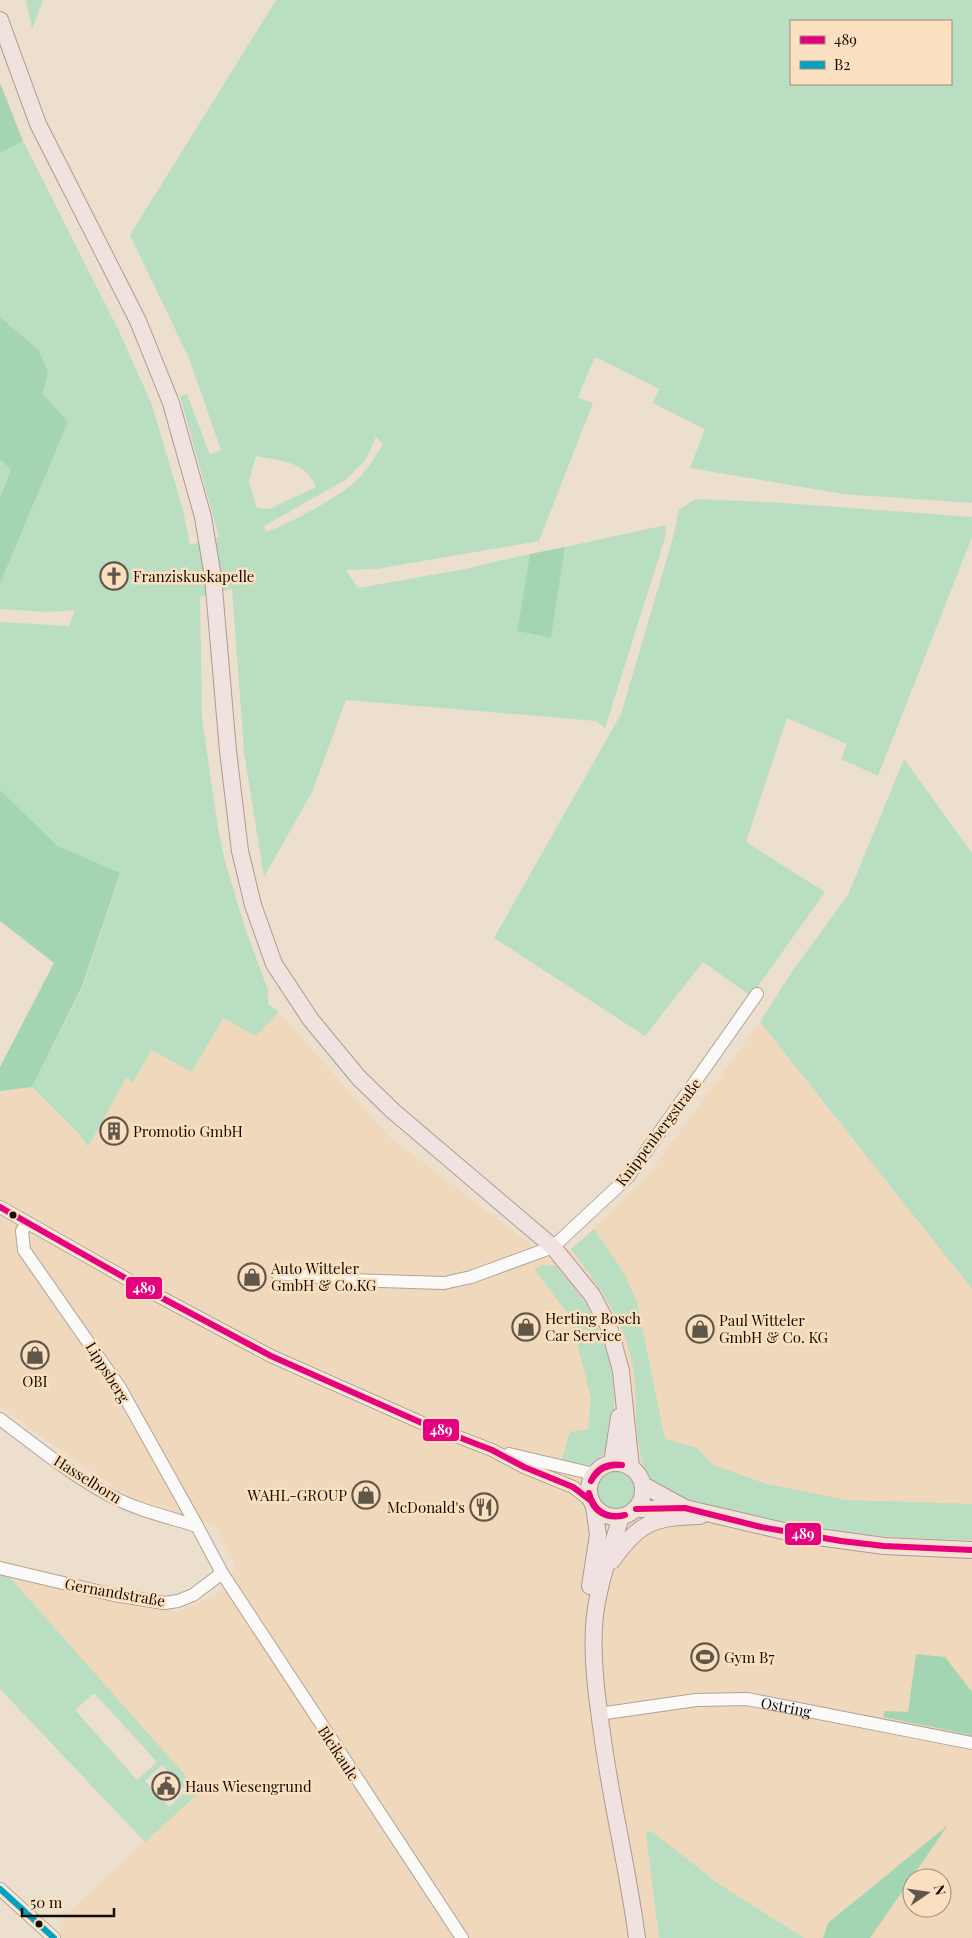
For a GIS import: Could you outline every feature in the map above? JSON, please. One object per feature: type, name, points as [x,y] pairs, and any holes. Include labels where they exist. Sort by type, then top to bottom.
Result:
[{"type":"main road","points":[[0,20],[38,124],[138,321],[171,403],[203,517],[213,577],[228,752],[240,851],[253,905],[274,964],[312,1020],[359,1078],[393,1111],[553,1247],[571,1267],[601,1310],[609,1327],[619,1364],[631,1468],[640,1478],[643,1485],[642,1498],[636,1509]]},
{"type":"main road","points":[[612,1464],[622,1400]]},
{"type":"main road","points":[[631,1468],[612,1464],[599,1469],[594,1474],[589,1487],[598,1536],[590,1598],[594,1626],[594,1674],[609,1787],[637,1938]]},
{"type":"main road","points":[[643,1485],[685,1508],[796,1534],[884,1546],[972,1550]]},
{"type":"main road","points":[[592,1503],[609,1517],[621,1517],[636,1509],[685,1508]]},
{"type":"main road","points":[[604,1573],[628,1540],[646,1524],[671,1517],[712,1515]]},
{"type":"main road","points":[[594,1626],[604,1573],[621,1517]]},
{"type":"street","name":"Knippenbergstraße","points":[[277,1273],[349,1280],[444,1283],[471,1278],[553,1247],[628,1177],[757,994]]},
{"type":"street","points":[[0,1208],[134,1283],[271,1356],[422,1423],[492,1450],[524,1467],[573,1487],[592,1503]]},
{"type":"street","name":"Lippsberg","points":[[27,1223],[22,1231],[24,1250],[120,1388],[198,1526]]},
{"type":"street","name":"Hasselborn","points":[[0,1419],[111,1496],[138,1508],[198,1526]]},
{"type":"street","points":[[492,1450],[594,1474]]},
{"type":"street","points":[[198,1526],[220,1570]]},
{"type":"street","name":"Gernandstraße","points":[[0,1568],[114,1595],[164,1603],[178,1601],[193,1595],[220,1570]]},
{"type":"street","name":"Bleikaule","points":[[220,1570],[462,1938]]},
{"type":"street","name":"Ostring","points":[[599,1714],[696,1700],[746,1699],[972,1743]]},
{"type":"street","points":[[0,1889],[54,1938]]},
{"type":"shaded area","points":[[279,1012],[388,1136],[554,1262],[581,1241],[649,1174],[760,1022],[972,1289],[972,1938],[804,1938],[716,1882],[648,1831],[646,1835],[659,1938],[61,1938],[60,1920],[199,1792],[6,1573],[178,1612],[219,1593],[236,1567],[215,1525],[144,1502],[114,1487],[0,1407],[0,1091],[32,1087],[78,1133],[87,1147],[126,1078],[133,1082],[152,1050],[192,1071],[223,1018],[256,1036]]},
{"type":"green space","points":[[26,0],[43,0],[32,29]]},
{"type":"green space","points":[[276,0],[972,0],[972,503],[843,494],[690,468],[705,429],[653,403],[659,389],[595,357],[578,397],[593,403],[539,541],[376,569],[346,570],[358,588],[465,569],[530,554],[517,631],[551,638],[565,547],[666,525],[665,538],[605,728],[596,721],[346,700],[312,792],[264,877],[244,752],[232,589],[200,597],[202,718],[218,828],[225,861],[246,931],[268,990],[268,1004],[279,1012],[256,1036],[223,1018],[192,1072],[152,1050],[133,1082],[126,1078],[88,1147],[78,1133],[32,1087],[83,987],[120,874],[58,846],[0,790],[0,622],[69,626],[75,610],[46,612],[0,609],[0,584],[68,422],[43,394],[48,372],[39,350],[0,317],[0,153],[23,141],[119,331],[152,405],[183,510],[190,545],[219,537],[180,396],[187,394],[210,455],[221,450],[189,358],[130,235]],"holes":[[[376,437],[383,444],[368,467],[355,482],[320,506],[266,532],[264,526],[347,479],[366,459]],[[256,456],[283,461],[299,467],[312,478],[316,487],[269,509],[257,508],[249,481]]]},
{"type":"green space","points":[[0,83],[23,141],[0,153]]},
{"type":"green space","points":[[0,317],[39,350],[48,372],[43,394],[68,422],[0,584],[0,498],[11,469],[0,460]]},
{"type":"green space","points":[[0,460],[11,469],[0,498]]},
{"type":"green space","points":[[695,499],[784,503],[972,517],[972,537],[878,776],[841,759],[847,744],[787,718],[746,842],[825,892],[751,996],[703,962],[645,1036],[494,938],[621,714],[672,541],[679,510]]},
{"type":"green space","points":[[565,547],[551,638],[517,631],[530,554]]},
{"type":"green space","points":[[904,759],[972,853],[972,1289],[760,1022],[791,973],[848,895]]},
{"type":"green space","points":[[0,790],[58,846],[120,873],[82,987],[32,1087],[0,1091],[0,1067],[54,963],[0,921]]},
{"type":"green space","points":[[594,1229],[624,1273],[637,1302],[665,1439],[697,1448],[713,1465],[767,1484],[846,1500],[972,1504],[972,1540],[896,1537],[804,1526],[724,1511],[690,1501],[663,1490],[649,1477],[639,1450],[634,1376],[628,1346],[608,1302],[571,1249]]},
{"type":"green space","points":[[543,1265],[556,1266],[587,1306],[601,1336],[611,1368],[614,1400],[609,1445],[602,1456],[588,1465],[562,1460],[570,1432],[588,1429],[591,1399],[571,1318],[534,1269]]},
{"type":"green space","points":[[620,1470],[628,1473],[634,1479],[637,1491],[634,1503],[628,1509],[612,1512],[604,1509],[598,1503],[595,1487],[598,1479],[604,1473]]},
{"type":"green space","points":[[0,1572],[6,1573],[200,1792],[145,1842],[0,1689]],"holes":[[[94,1693],[157,1762],[137,1780],[75,1710]],[[162,1765],[186,1791],[169,1807],[145,1781]]]},
{"type":"green space","points":[[916,1654],[945,1657],[972,1692],[972,1735],[883,1717],[885,1711],[908,1712]]},
{"type":"green space","points":[[948,1825],[918,1868],[902,1868],[902,1892],[870,1938],[823,1938],[828,1923]]},
{"type":"green space","points":[[648,1831],[653,1832],[716,1882],[804,1938],[659,1938],[646,1835]]},
{"type":"transit line","name":"489","points":[[0,1207],[134,1283],[271,1356],[422,1423],[492,1450],[524,1467],[573,1487],[590,1500]]},
{"type":"transit line","name":"489","points":[[591,1481],[604,1468],[612,1465],[622,1465]]},
{"type":"transit line","name":"489","points":[[591,1481],[603,1467],[622,1465]]},
{"type":"transit line","name":"489","points":[[589,1493],[594,1505],[602,1512],[612,1516],[625,1515]]},
{"type":"transit line","name":"489","points":[[589,1493],[593,1505],[601,1513],[612,1516],[625,1515]]},
{"type":"transit line","name":"489","points":[[636,1509],[685,1508],[761,1527],[841,1541],[884,1546],[972,1550]]},
{"type":"transit line","name":"B2","points":[[0,1889],[54,1938]]},
{"type":"place","name":"Franziskuskapelle","points":[[114,576]]},
{"type":"place","name":"Promotio GmbH","points":[[114,1131]]},
{"type":"place","name":"Auto Witteler GmbH & Co.KG","points":[[252,1277]]},
{"type":"place","name":"Herting Bosch Car Service","points":[[526,1327]]},
{"type":"place","name":"Paul Witteler GmbH & Co. KG","points":[[700,1329]]},
{"type":"place","name":"OBI","points":[[35,1355]]},
{"type":"place","name":"WAHL-GROUP","points":[[366,1495]]},
{"type":"place","name":"McDonald's","points":[[484,1507]]},
{"type":"place","name":"Gym B7","points":[[705,1657]]},
{"type":"place","name":"Haus Wiesengrund","points":[[166,1786]]}]
